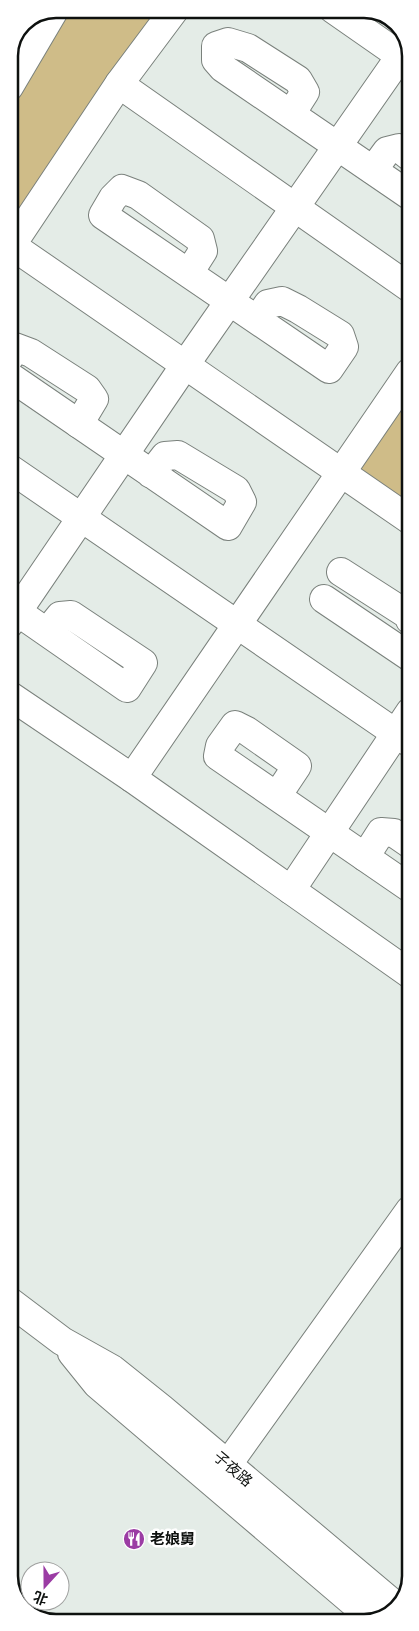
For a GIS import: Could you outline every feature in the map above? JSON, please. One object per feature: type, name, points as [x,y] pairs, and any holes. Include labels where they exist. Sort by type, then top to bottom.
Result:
[{"type":"street","points":[[17,73],[50,18]]},
{"type":"street","points":[[17,237],[119,84],[168,18]]},
{"type":"street","points":[[348,18],[401,51]]},
{"type":"street","points":[[17,607],[82,518],[295,207],[402,59]]},
{"type":"street","points":[[119,84],[402,282]]},
{"type":"street","points":[[291,114],[402,190]]},
{"type":"street","points":[[373,170],[387,151],[399,148],[402,150]]},
{"type":"street","points":[[17,252],[402,514]]},
{"type":"street","points":[[188,273],[257,320]]},
{"type":"street","points":[[17,349],[30,352],[87,389],[94,399],[79,424]]},
{"type":"street","points":[[17,381],[151,474]]},
{"type":"street","points":[[132,778],[402,384]]},
{"type":"street","points":[[17,473],[237,624],[402,727]]},
{"type":"street","points":[[341,572],[402,611]]},
{"type":"street","points":[[324,599],[402,644]]},
{"type":"street","points":[[17,617],[47,632]]},
{"type":"street","points":[[17,700],[132,778],[402,968]]},
{"type":"street","points":[[291,890],[402,733]]},
{"type":"street","points":[[277,796],[402,882]]},
{"type":"street","points":[[365,857],[382,832],[394,833],[402,838]]},
{"type":"street","points":[[221,1474],[402,1221]]},
{"type":"street","name":"子夜路","points":[[17,1306],[62,1341],[97,1384],[221,1474],[390,1602]]},
{"type":"street","name":"子夜路","points":[[221,1474],[367,1613]]},
{"type":"shaded area","points":[[56,18],[169,18],[17,237],[17,86]]},
{"type":"shaded area","points":[[402,384],[402,515],[341,473]]},
{"type":"place","name":"老娘舅","points":[[134,1539]]}]
